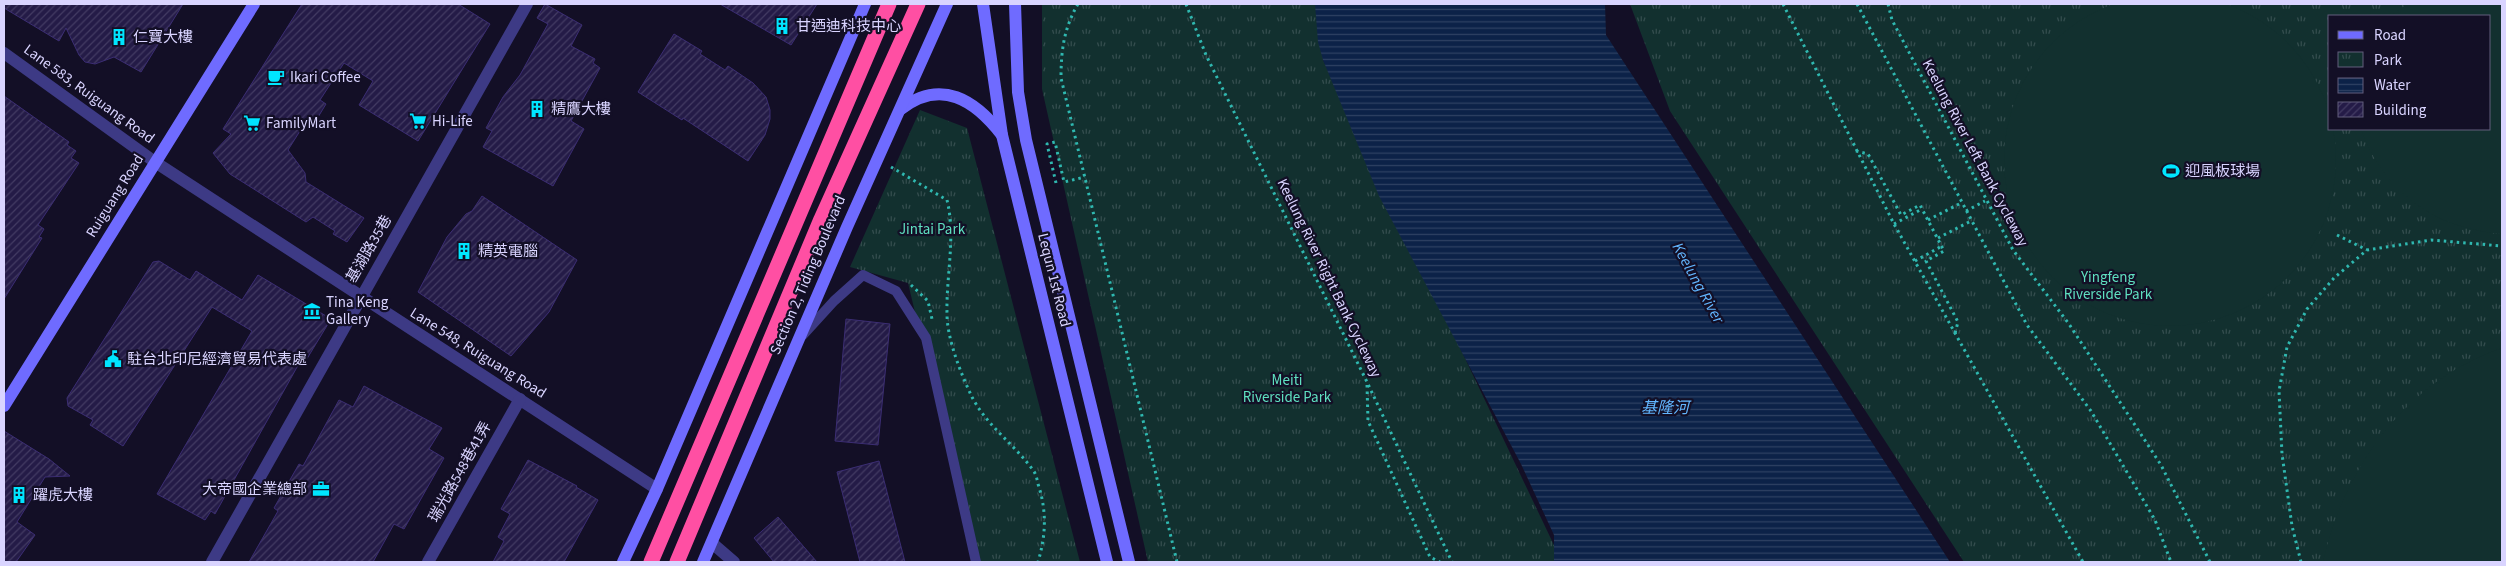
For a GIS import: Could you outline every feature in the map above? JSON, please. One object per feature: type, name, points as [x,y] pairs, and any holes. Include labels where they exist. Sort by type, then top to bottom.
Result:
[{"type":"highway","name":"Section 2, Tiding Boulevard","points":[[651,562],[889,4]]},
{"type":"highway","name":"Section 2, Tiding Boulevard","points":[[677,562],[821,219],[918,4]]},
{"type":"street","name":"Ruiguang Road","points":[[4,406],[254,4]]},
{"type":"street","name":"基湖路35巷","points":[[212,562],[527,4]]},
{"type":"street","points":[[624,562],[866,4]]},
{"type":"street","name":"Section 2, Tiding Boulevard","points":[[703,562],[899,110],[947,4]]},
{"type":"street","name":"Lequn 1st Road","points":[[983,4],[1002,136],[1107,562]]},
{"type":"street","name":"Lequn 1st Road","points":[[1015,4],[1018,92],[1026,140],[1129,562]]},
{"type":"street","name":"Lane 583, Ruiguang Road","points":[[4,52],[155,162]]},
{"type":"street","points":[[899,110],[916,97],[947,95],[964,100],[986,114],[1002,136]]},
{"type":"street","name":"Lane 548, Ruiguang Road","points":[[155,162],[360,298],[520,398],[657,489]]},
{"type":"street","name":"瑞光路548巷41弄","points":[[428,562],[520,398]]},
{"type":"street","points":[[712,543],[734,562]]},
{"type":"lane","points":[[799,340],[834,301],[863,275],[896,291],[926,338],[976,562]]},
{"type":"path","points":[[1078,4],[1068,22],[1061,49],[1061,78],[1177,562]]},
{"type":"path","name":"Keelung River Right Bank Cycleway","points":[[1186,4],[1206,55],[1367,382],[1452,562]]},
{"type":"path","points":[[1783,4],[1894,224],[2083,562]]},
{"type":"path","points":[[1857,4],[2027,325],[2091,411],[2150,511],[2171,562]]},
{"type":"path","name":"Keelung River Left Bank Cycleway","points":[[1888,4],[1892,20],[1985,201],[2013,250],[2069,324],[2161,465],[2210,562]]},
{"type":"path","points":[[1056,184],[1047,144],[1055,142],[1064,182],[1085,177]]},
{"type":"path","points":[[1856,151],[1868,154],[1901,215],[1920,205],[1938,238],[1944,251],[1926,261],[1958,322],[1955,334]]},
{"type":"path","points":[[890,167],[946,200],[952,219],[947,316],[949,336],[972,397],[984,416],[1034,471],[1044,502],[1045,521],[1043,545],[1038,562]]},
{"type":"path","points":[[1966,211],[1985,201]]},
{"type":"path","points":[[1928,220],[1961,203]]},
{"type":"path","points":[[1894,224],[1922,209]]},
{"type":"path","points":[[1938,238],[1971,221]]},
{"type":"path","points":[[2337,235],[2367,250]]},
{"type":"path","points":[[2301,562],[2292,526],[2282,454],[2279,391],[2286,347],[2307,309],[2334,278],[2367,250],[2431,240],[2502,246]]},
{"type":"path","points":[[1915,261],[1942,246]]},
{"type":"path","points":[[1367,382],[1368,421],[1430,557],[1440,562]]},
{"type":"green space","name":"迎風板球場","points":[[2130,-1],[2210,-1],[2234,6],[2276,31],[2299,54],[2317,82],[2328,109],[2328,130],[2333,130],[2336,144],[2336,176],[2329,208],[2317,238],[2299,266],[2276,289],[2248,307],[2218,319],[2186,326],[2154,326],[2122,319],[2092,307],[2064,289],[2041,266],[2023,238],[2011,208],[2004,176],[2004,144],[2011,112],[2023,82],[2041,54],[2064,31],[2092,13],[2106,6]]},
{"type":"green space","name":"Meiti Riverside Park","points":[[1042,4],[1317,4],[1323,60],[1562,562],[1148,562],[1042,89]]},
{"type":"green space","name":"Yingfeng Riverside Park","points":[[1630,4],[2502,4],[2502,562],[1964,562],[1670,111]]},
{"type":"green space","points":[[2407,4],[2502,4],[2502,234],[2494,234],[2453,224],[2419,206],[2403,194],[2390,180],[2378,164],[2361,130],[2491,130],[2491,15],[2392,15]]},
{"type":"green space","name":"Jintai Park","points":[[920,110],[967,128],[1080,562],[975,562],[908,283],[850,267]]},
{"type":"green space","points":[[2502,348],[2502,562],[2323,562],[2333,527],[2346,493],[2364,461],[2385,431],[2409,405],[2437,382],[2468,362]]},
{"type":"water","name":"基隆河","points":[[1315,4],[1605,4],[1606,35],[1950,562],[1554,562],[1554,535],[1521,464],[1379,196],[1323,60],[1318,42]]},
{"type":"building","name":"仁寶大樓","points":[[4,4],[183,4],[141,72],[114,57],[95,64],[85,62],[79,55],[66,28],[59,41],[4,8]]},
{"type":"building","points":[[302,4],[458,4],[490,24],[418,141],[359,105],[373,81],[344,63],[320,100],[326,104],[312,127],[305,123],[288,150],[305,173],[306,182],[364,218],[347,242],[333,234],[335,231],[313,217],[306,222],[230,174],[213,153],[231,134],[223,129]]},
{"type":"building","name":"精鷹大樓","points":[[545,4],[582,25],[571,46],[595,59],[593,63],[600,68],[571,121],[584,129],[553,186],[483,147],[492,131],[486,128],[503,97],[520,75],[548,24],[537,18]]},
{"type":"building","name":"甘迺迪科技中心","points":[[720,4],[817,4],[791,45]]},
{"type":"building","points":[[674,34],[702,51],[700,54],[725,70],[728,66],[753,83],[766,97],[770,110],[770,119],[765,135],[748,161],[683,118],[682,120],[638,92]]},
{"type":"building","points":[[4,96],[69,142],[67,145],[76,151],[71,158],[79,163],[38,225],[44,229],[39,237],[42,238],[4,299]]},
{"type":"building","points":[[482,196],[577,260],[549,312],[511,356],[418,292],[447,237],[466,214],[472,211]]},
{"type":"building","points":[[159,261],[190,280],[196,271],[242,300],[258,275],[331,319],[305,362],[301,360],[215,514],[211,511],[205,520],[157,494],[252,331],[212,307],[123,446],[90,425],[93,420],[68,406],[67,398],[153,262]]},
{"type":"building","points":[[846,319],[890,324],[878,445],[835,441]]},
{"type":"building","points":[[364,386],[442,428],[429,449],[444,458],[404,529],[394,524],[373,562],[249,562],[278,511],[274,508],[299,464],[303,466],[339,400],[353,407]]},
{"type":"building","name":"躍虎大樓","points":[[4,431],[49,459],[70,476],[45,477],[17,522],[35,535],[16,562],[4,562]]},
{"type":"building","points":[[528,460],[577,486],[598,500],[564,562],[493,562],[504,541],[498,537],[510,514],[501,509]]},
{"type":"building","points":[[879,461],[905,562],[860,562],[837,472]]},
{"type":"building","points":[[778,517],[817,562],[774,562],[754,538]]},
{"type":"place","name":"甘迺迪科技中心","points":[[782,26]]},
{"type":"place","name":"仁寶大樓","points":[[119,37]]},
{"type":"place","name":"Ikari Coffee","points":[[276,77]]},
{"type":"place","name":"精鷹大樓","points":[[537,109]]},
{"type":"place","name":"Hi-Life","points":[[418,121]]},
{"type":"place","name":"FamilyMart","points":[[252,123]]},
{"type":"place","name":"迎風板球場","points":[[2171,171]]},
{"type":"place","name":"精英電腦","points":[[464,251]]},
{"type":"place","name":"Tina Keng Gallery","points":[[312,311]]},
{"type":"place","name":"駐台北印尼經濟貿易代表處","points":[[113,359]]},
{"type":"place","name":"大帝國企業總部","points":[[321,489]]},
{"type":"place","name":"躍虎大樓","points":[[19,495]]},
{"type":"water label","name":"Keelung River","points":[[1698,283]]}]
